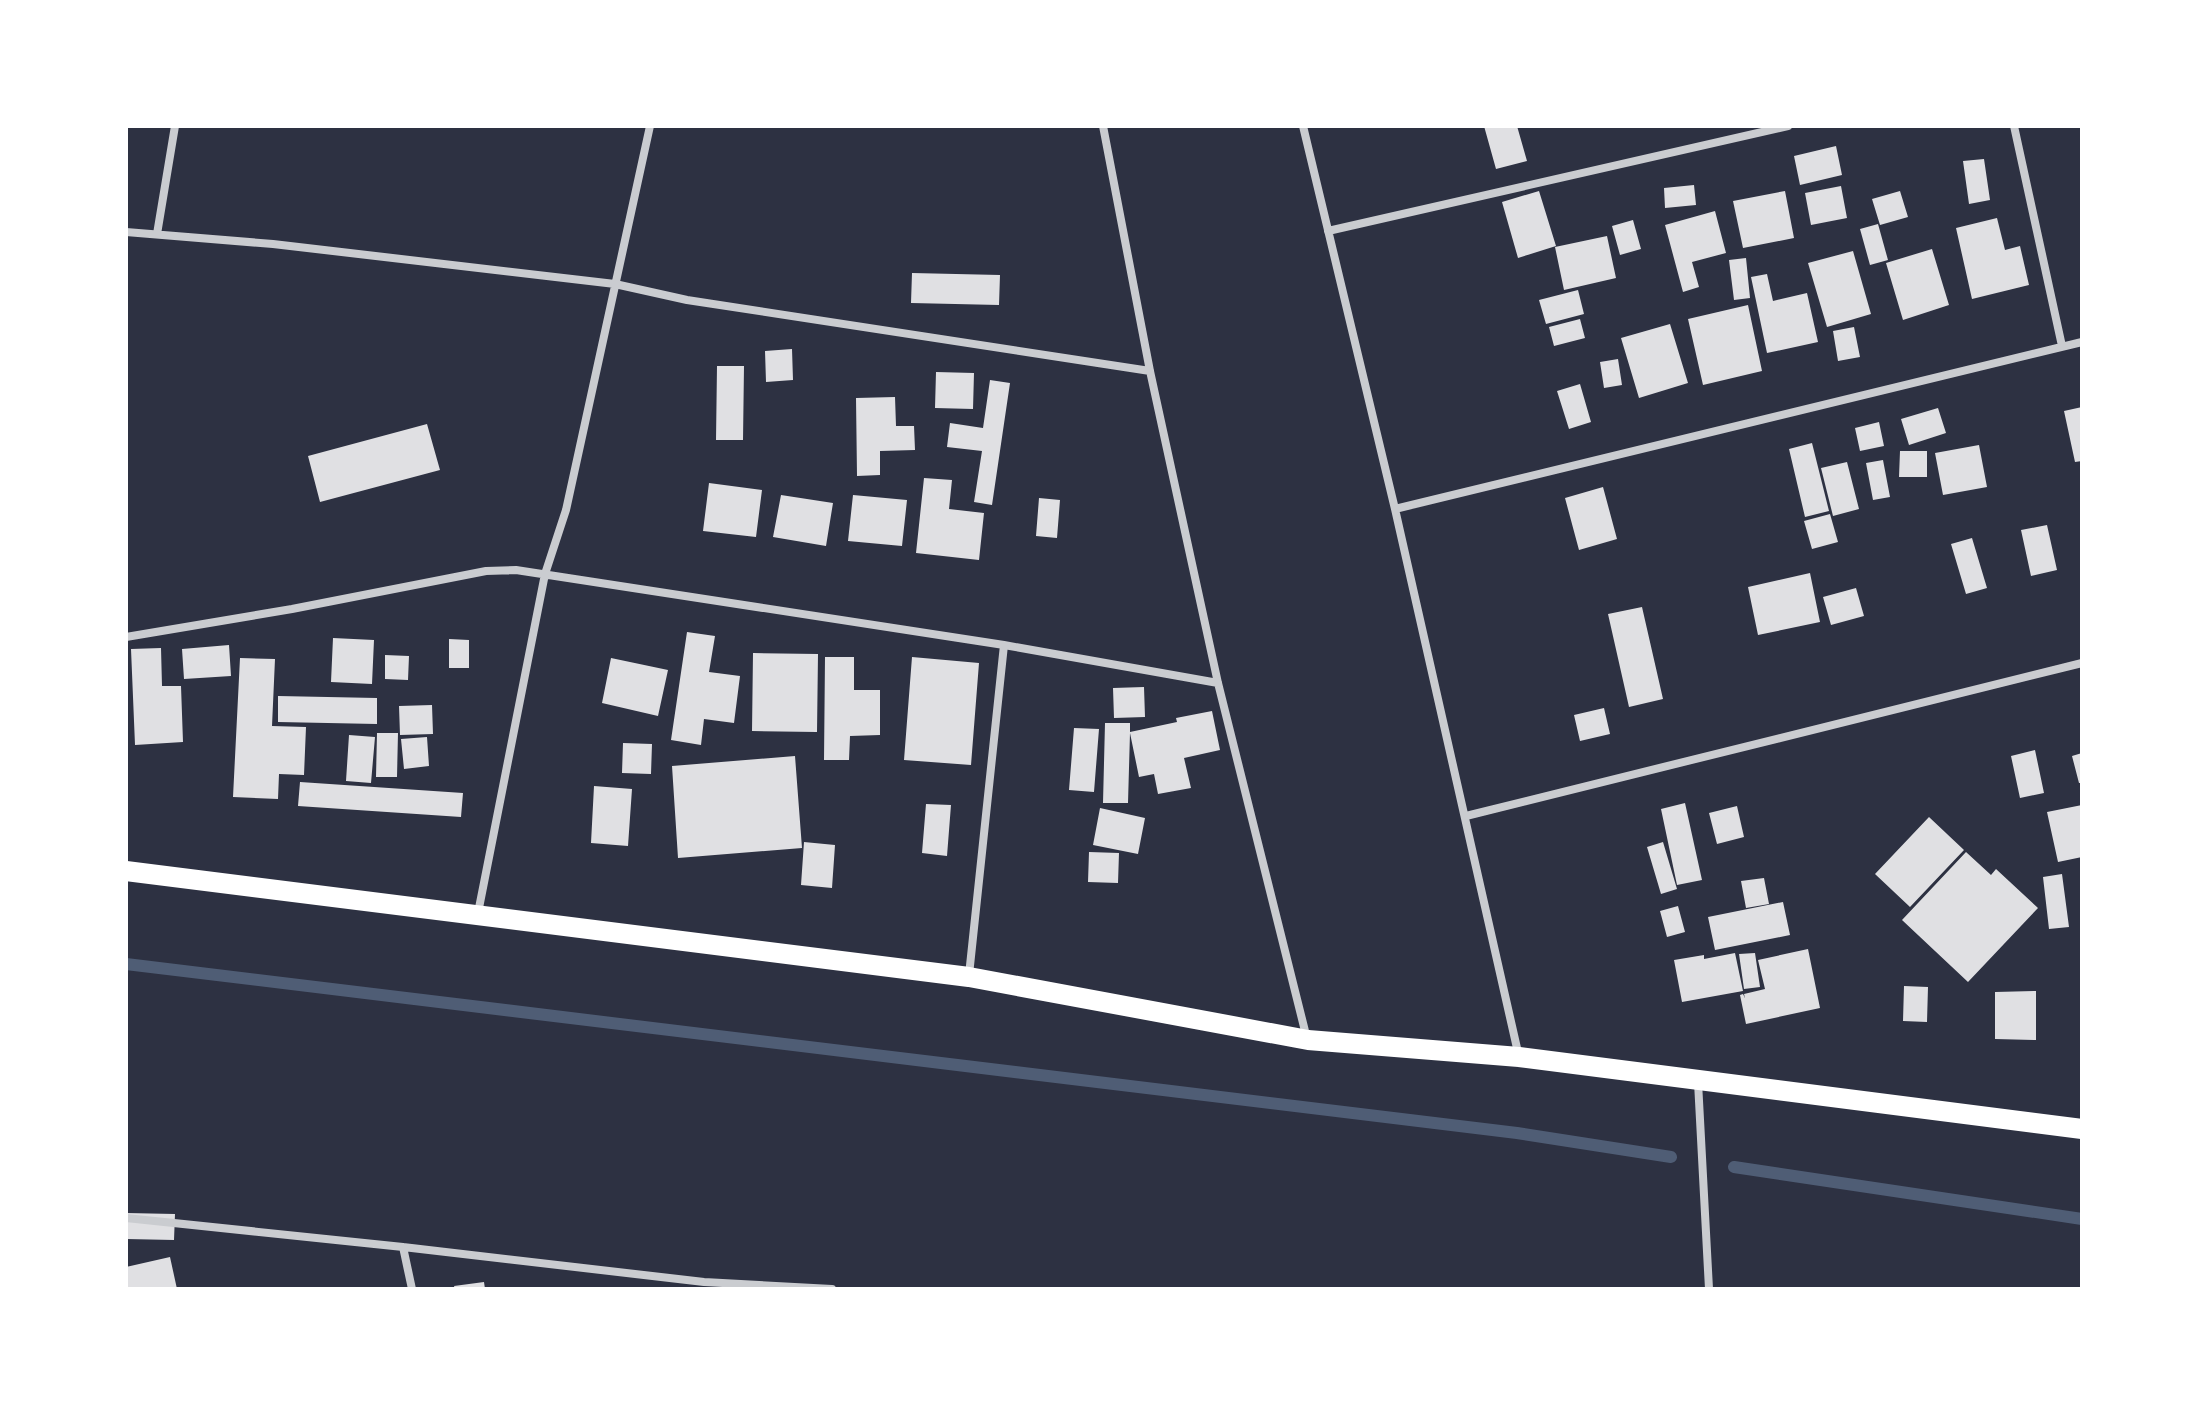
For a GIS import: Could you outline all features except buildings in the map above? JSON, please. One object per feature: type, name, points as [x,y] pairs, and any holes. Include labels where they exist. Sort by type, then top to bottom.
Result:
[{"type":"main road","points":[[126,871],[969,977],[1308,1040],[1519,1057],[2082,1129]]},
{"type":"street","points":[[157,234],[175,126]]},
{"type":"street","points":[[478,914],[545,574],[566,510],[650,126]]},
{"type":"street","points":[[1103,126],[1150,371],[1218,683],[1308,1040]]},
{"type":"street","points":[[1303,126],[1395,509],[1519,1057]]},
{"type":"street","points":[[1328,231],[1788,126]]},
{"type":"street","points":[[2014,126],[2062,346]]},
{"type":"street","points":[[126,232],[273,244],[615,284],[687,300],[1150,371]]},
{"type":"street","points":[[1395,509],[2082,342]]},
{"type":"street","points":[[126,637],[486,571],[516,570],[1004,645],[1218,683]]},
{"type":"street","points":[[969,977],[1004,645]]},
{"type":"street","points":[[1466,816],[2082,663]]},
{"type":"street","points":[[1698,1081],[1709,1289]]},
{"type":"street","points":[[126,1218],[403,1247],[704,1285],[832,1289]]},
{"type":"street","points":[[403,1247],[412,1289]]},
{"type":"waterway","points":[[126,964],[1517,1133],[1671,1157]]},
{"type":"waterway","points":[[1734,1167],[2082,1219]]}]
